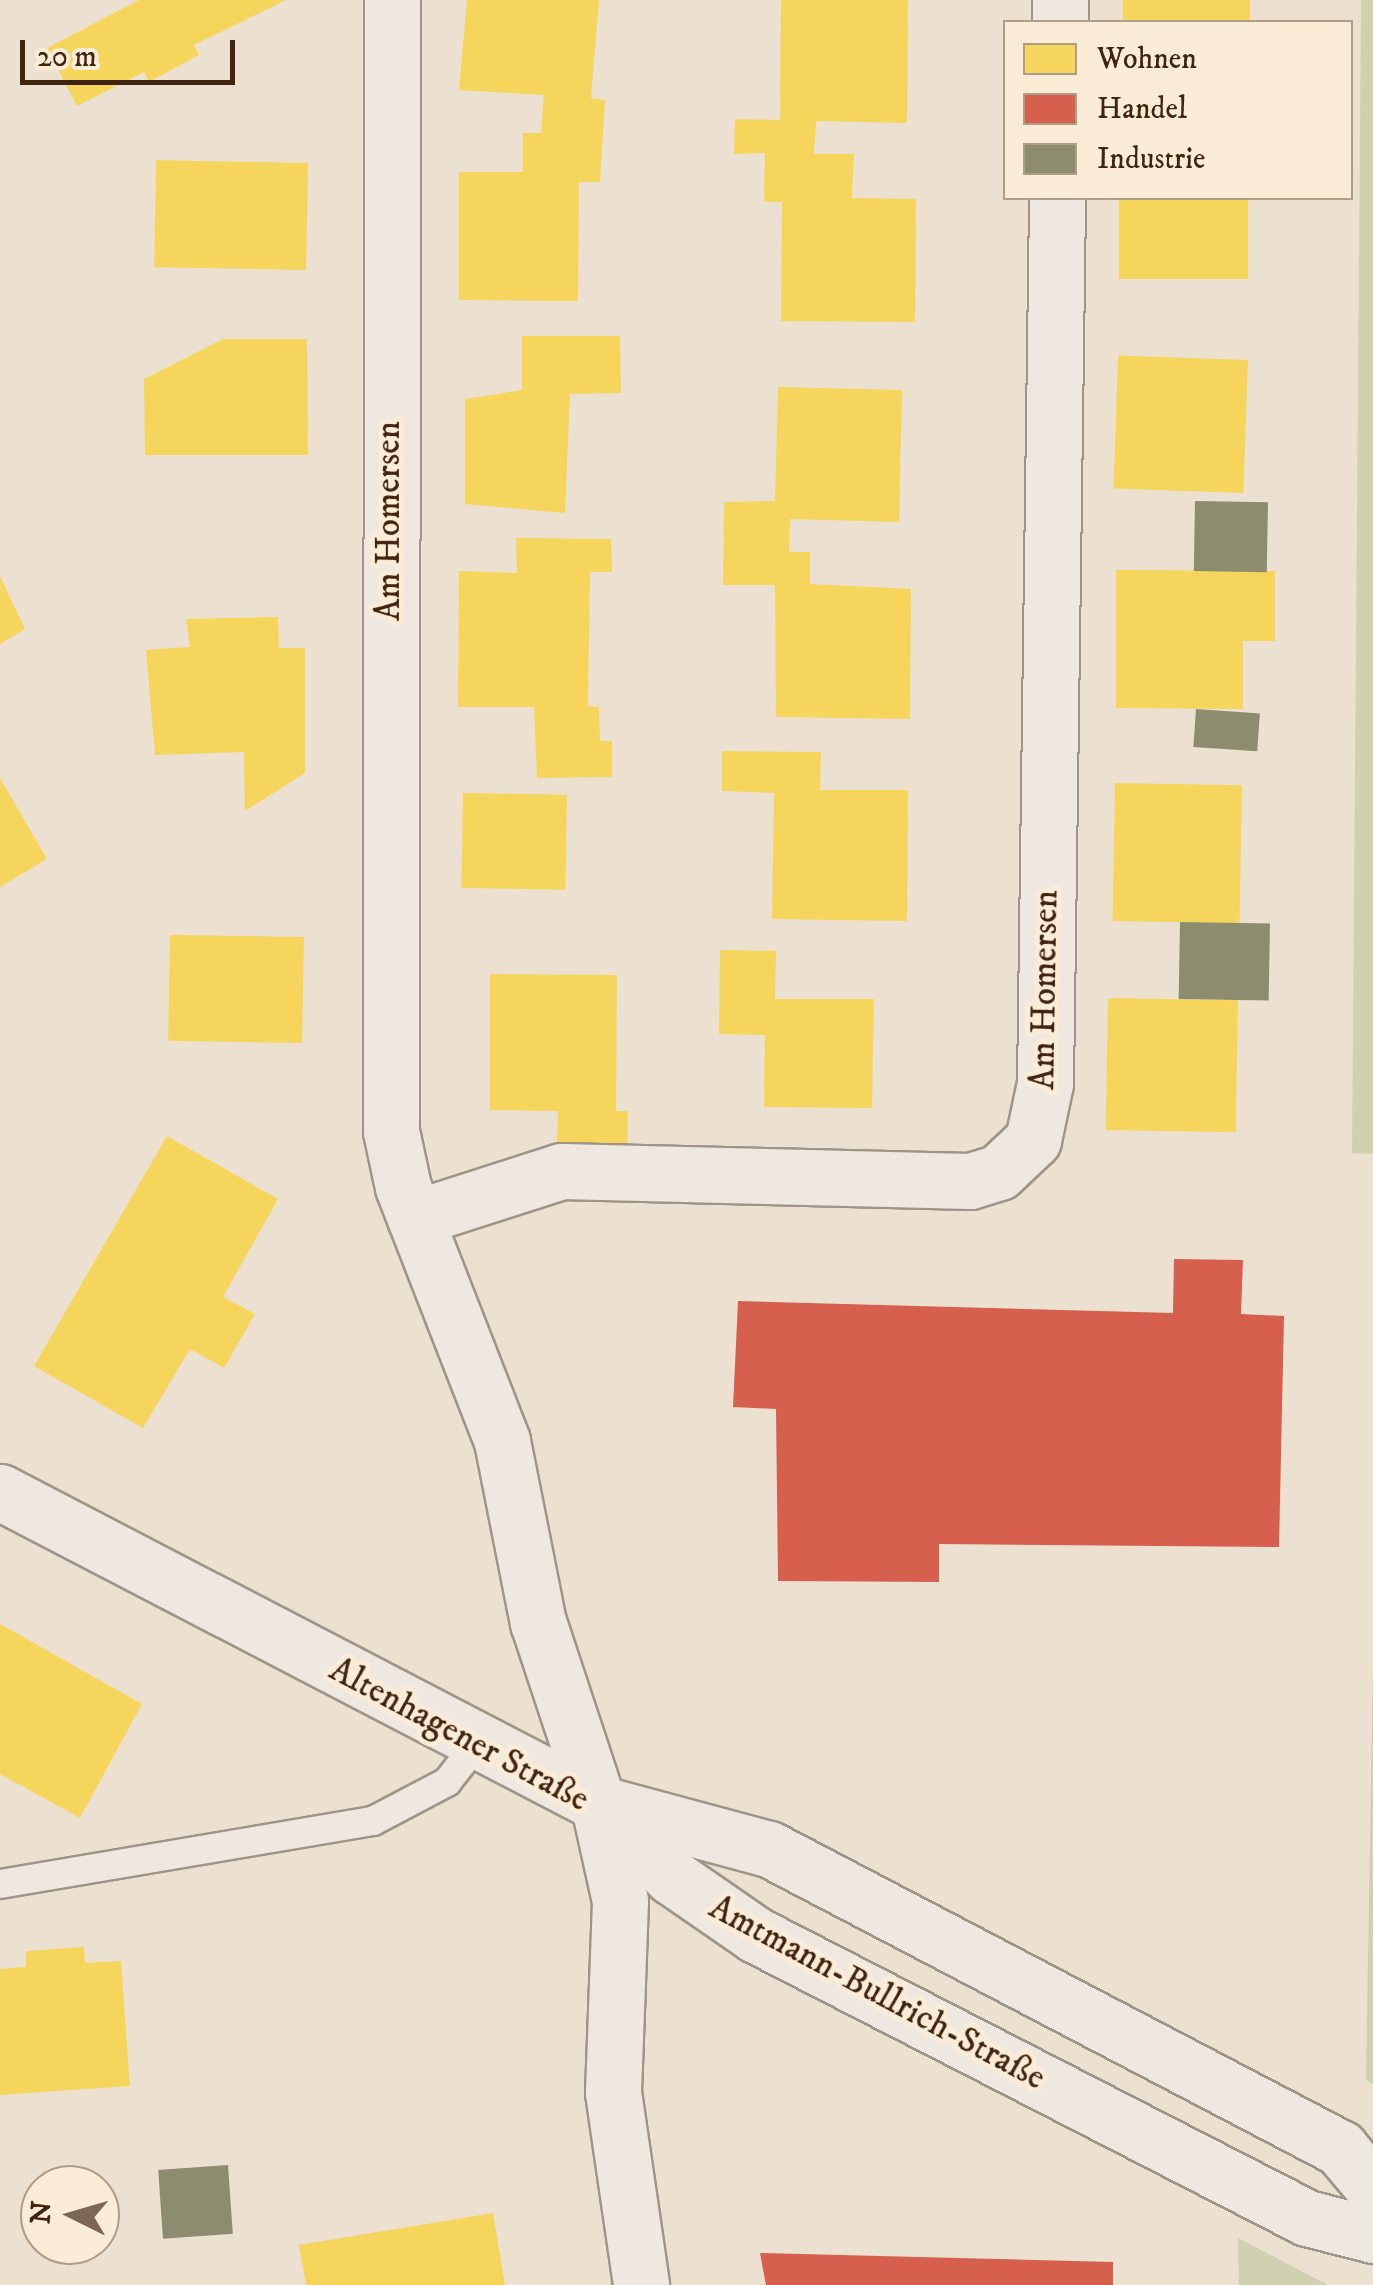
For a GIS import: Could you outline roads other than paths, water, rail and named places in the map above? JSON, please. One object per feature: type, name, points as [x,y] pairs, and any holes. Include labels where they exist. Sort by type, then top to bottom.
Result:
[{"type":"street","name":"Am Homersen","points":[[392,0],[390,1102],[414,1218],[502,1441],[538,1622],[598,1803]]},
{"type":"street","name":"Am Homersen","points":[[414,1218],[561,1172],[970,1181],[998,1172],[1033,1140],[1045,1083],[1057,200]]},
{"type":"street","name":"Altenhagener Straße","points":[[0,1492],[598,1803],[620,1901],[613,2092],[640,2285]]},
{"type":"street","name":"Amtmann-Bullrich-Straße","points":[[598,1803],[769,1849],[1340,2148],[1373,2187]]},
{"type":"street","name":"Amtmann-Bullrich-Straße","points":[[598,1803],[672,1877],[756,1935],[1307,2218],[1373,2235]]},
{"type":"lane","points":[[0,1884],[373,1820],[447,1782],[478,1741]]}]
